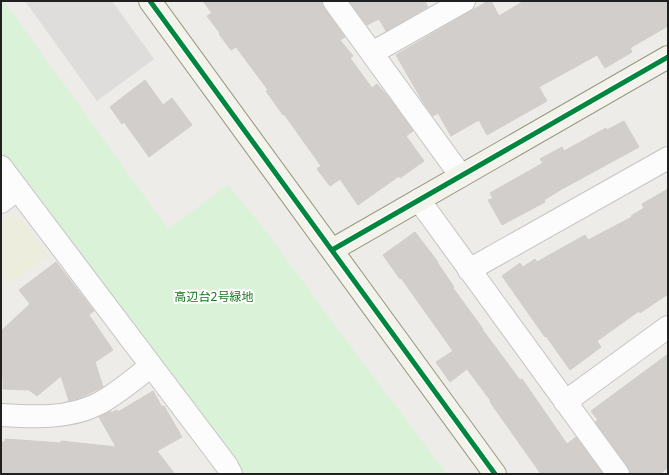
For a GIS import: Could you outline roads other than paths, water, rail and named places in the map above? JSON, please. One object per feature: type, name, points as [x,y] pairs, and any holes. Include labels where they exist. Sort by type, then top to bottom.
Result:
[{"type":"street","points":[[150,1],[496,474]]},
{"type":"street","points":[[334,1],[461,176]]},
{"type":"street","points":[[372,53],[464,1]]},
{"type":"street","points":[[332,250],[668,57]]},
{"type":"street","points":[[469,270],[668,158]]},
{"type":"street","points":[[1,168],[9,196],[151,366],[227,466],[231,474]]},
{"type":"street","points":[[419,200],[618,474]]},
{"type":"street","points":[[565,402],[668,327]]},
{"type":"street","points":[[1,414],[31,417],[53,416],[83,410],[98,404],[113,395],[151,366]]},
{"type":"park label","name":"高辺台2号緑地","points":[[214,297]]}]
